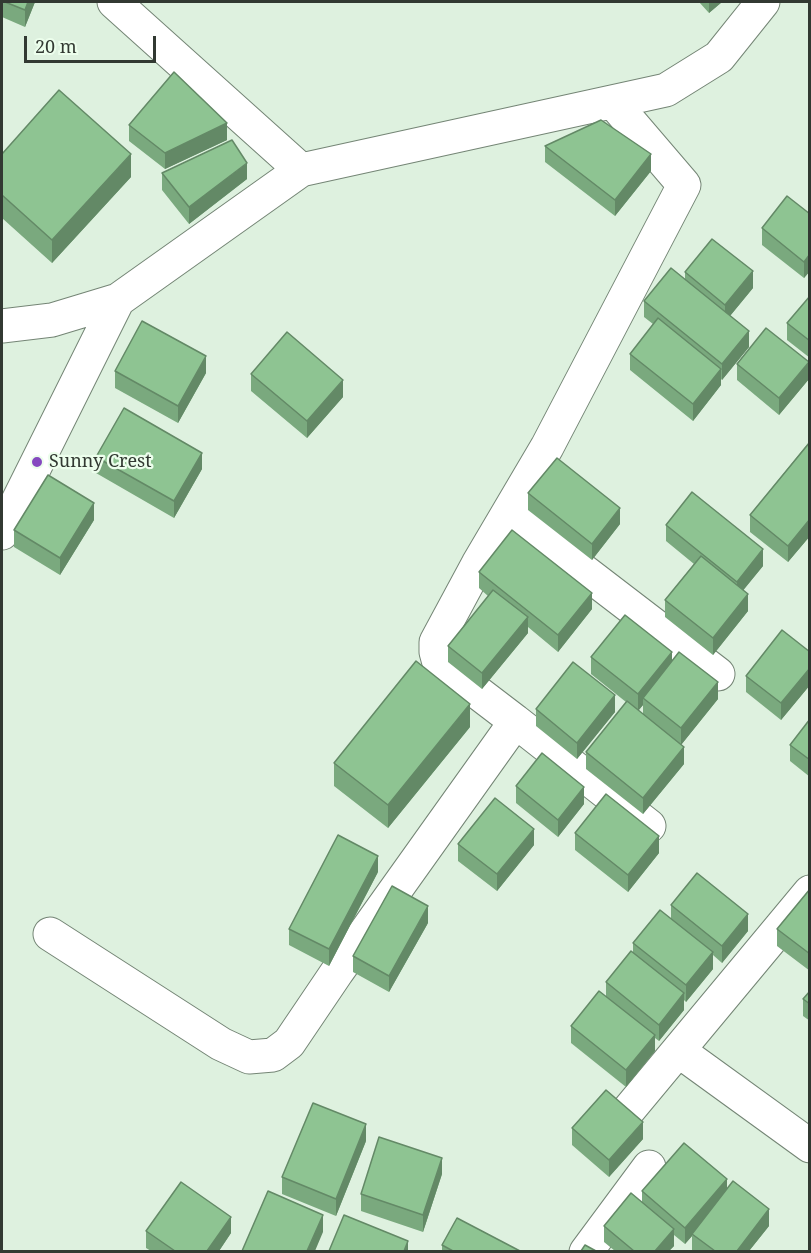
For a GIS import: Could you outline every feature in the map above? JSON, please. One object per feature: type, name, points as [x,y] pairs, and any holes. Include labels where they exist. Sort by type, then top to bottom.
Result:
[{"type":"street","points":[[114,2],[301,170]]},
{"type":"street","points":[[2,326],[52,320],[118,300],[301,170],[666,90],[719,57],[763,2]]},
{"type":"street","points":[[613,102],[684,185],[547,447],[478,564],[436,642],[436,652],[439,663],[649,826]]},
{"type":"street","points":[[2,533],[118,300]]},
{"type":"street","points":[[508,513],[718,674]]},
{"type":"street","points":[[50,934],[221,1044],[249,1057],[273,1054],[289,1043],[301,1027],[337,972],[515,721]]},
{"type":"street","points":[[627,1112],[810,892]]},
{"type":"street","points":[[679,1050],[810,1146]]},
{"type":"street","points":[[586,1251],[649,1167]]},
{"type":"building","points":[[5,2],[28,2],[25,10]]},
{"type":"building","points":[[174,72],[227,123],[165,153],[129,125]]},
{"type":"building","points":[[59,90],[131,154],[52,240],[2,195],[2,154]]},
{"type":"building","points":[[601,120],[651,154],[615,200],[545,146]]},
{"type":"building","points":[[232,140],[247,163],[189,207],[162,173]]},
{"type":"building","points":[[787,196],[810,214],[810,254],[804,262],[762,228]]},
{"type":"building","points":[[712,239],[753,271],[725,305],[685,272]]},
{"type":"building","points":[[671,268],[749,331],[722,364],[644,301]]},
{"type":"building","points":[[810,296],[810,341],[787,323]]},
{"type":"building","points":[[658,318],[721,369],[693,404],[630,354]]},
{"type":"building","points":[[142,321],[206,356],[178,406],[115,371]]},
{"type":"building","points":[[766,328],[809,362],[779,398],[737,364]]},
{"type":"building","points":[[287,332],[343,380],[307,421],[251,374]]},
{"type":"building","points":[[124,408],[202,453],[174,501],[96,457]]},
{"type":"building","points":[[810,442],[810,519],[788,546],[750,515]]},
{"type":"building","points":[[557,458],[620,508],[592,544],[528,493]]},
{"type":"building","points":[[48,475],[94,503],[60,558],[14,530]]},
{"type":"building","points":[[692,492],[763,549],[737,582],[666,525]]},
{"type":"building","points":[[512,530],[592,593],[558,635],[479,572]]},
{"type":"building","points":[[701,556],[748,594],[713,638],[665,600]]},
{"type":"building","points":[[493,590],[528,617],[482,673],[448,646]]},
{"type":"building","points":[[625,615],[672,652],[638,694],[591,657]]},
{"type":"building","points":[[782,630],[810,652],[810,668],[781,703],[746,676]]},
{"type":"building","points":[[679,652],[718,682],[681,728],[643,698]]},
{"type":"building","points":[[416,661],[470,704],[388,805],[334,763]]},
{"type":"building","points":[[573,662],[615,695],[577,743],[536,709]]},
{"type":"building","points":[[627,701],[684,747],[643,798],[586,752]]},
{"type":"building","points":[[810,719],[810,760],[790,745]]},
{"type":"building","points":[[542,753],[584,787],[558,820],[516,786]]},
{"type":"building","points":[[606,794],[659,836],[628,875],[575,833]]},
{"type":"building","points":[[495,798],[534,829],[497,874],[458,844]]},
{"type":"building","points":[[338,835],[378,856],[329,949],[289,929]]},
{"type":"building","points":[[697,873],[748,914],[722,946],[671,905]]},
{"type":"building","points":[[392,886],[428,906],[389,976],[353,956]]},
{"type":"building","points":[[810,889],[810,954],[777,929]]},
{"type":"building","points":[[660,910],[713,952],[686,985],[633,943]]},
{"type":"building","points":[[631,951],[684,993],[659,1025],[606,982]]},
{"type":"building","points":[[599,991],[655,1035],[626,1070],[571,1026]]},
{"type":"building","points":[[810,991],[810,1004],[803,999]]},
{"type":"building","points":[[606,1090],[643,1122],[609,1160],[572,1128]]},
{"type":"building","points":[[313,1103],[366,1124],[336,1199],[282,1177]]},
{"type":"building","points":[[379,1137],[442,1158],[423,1215],[361,1194]]},
{"type":"building","points":[[684,1143],[727,1179],[685,1228],[642,1191]]},
{"type":"building","points":[[733,1181],[769,1209],[737,1251],[715,1251],[692,1234]]},
{"type":"building","points":[[181,1182],[231,1217],[207,1251],[175,1251],[146,1231]]},
{"type":"building","points":[[268,1191],[323,1215],[307,1251],[242,1251]]},
{"type":"building","points":[[631,1193],[674,1229],[655,1251],[634,1251],[604,1226]]},
{"type":"building","points":[[344,1215],[408,1241],[404,1251],[329,1251]]},
{"type":"building","points":[[457,1218],[520,1251],[453,1251],[442,1245]]},
{"type":"building","points":[[585,1245],[596,1251],[581,1251]]},
{"type":"place","name":"Sunny Crest","points":[[37,462]]}]
